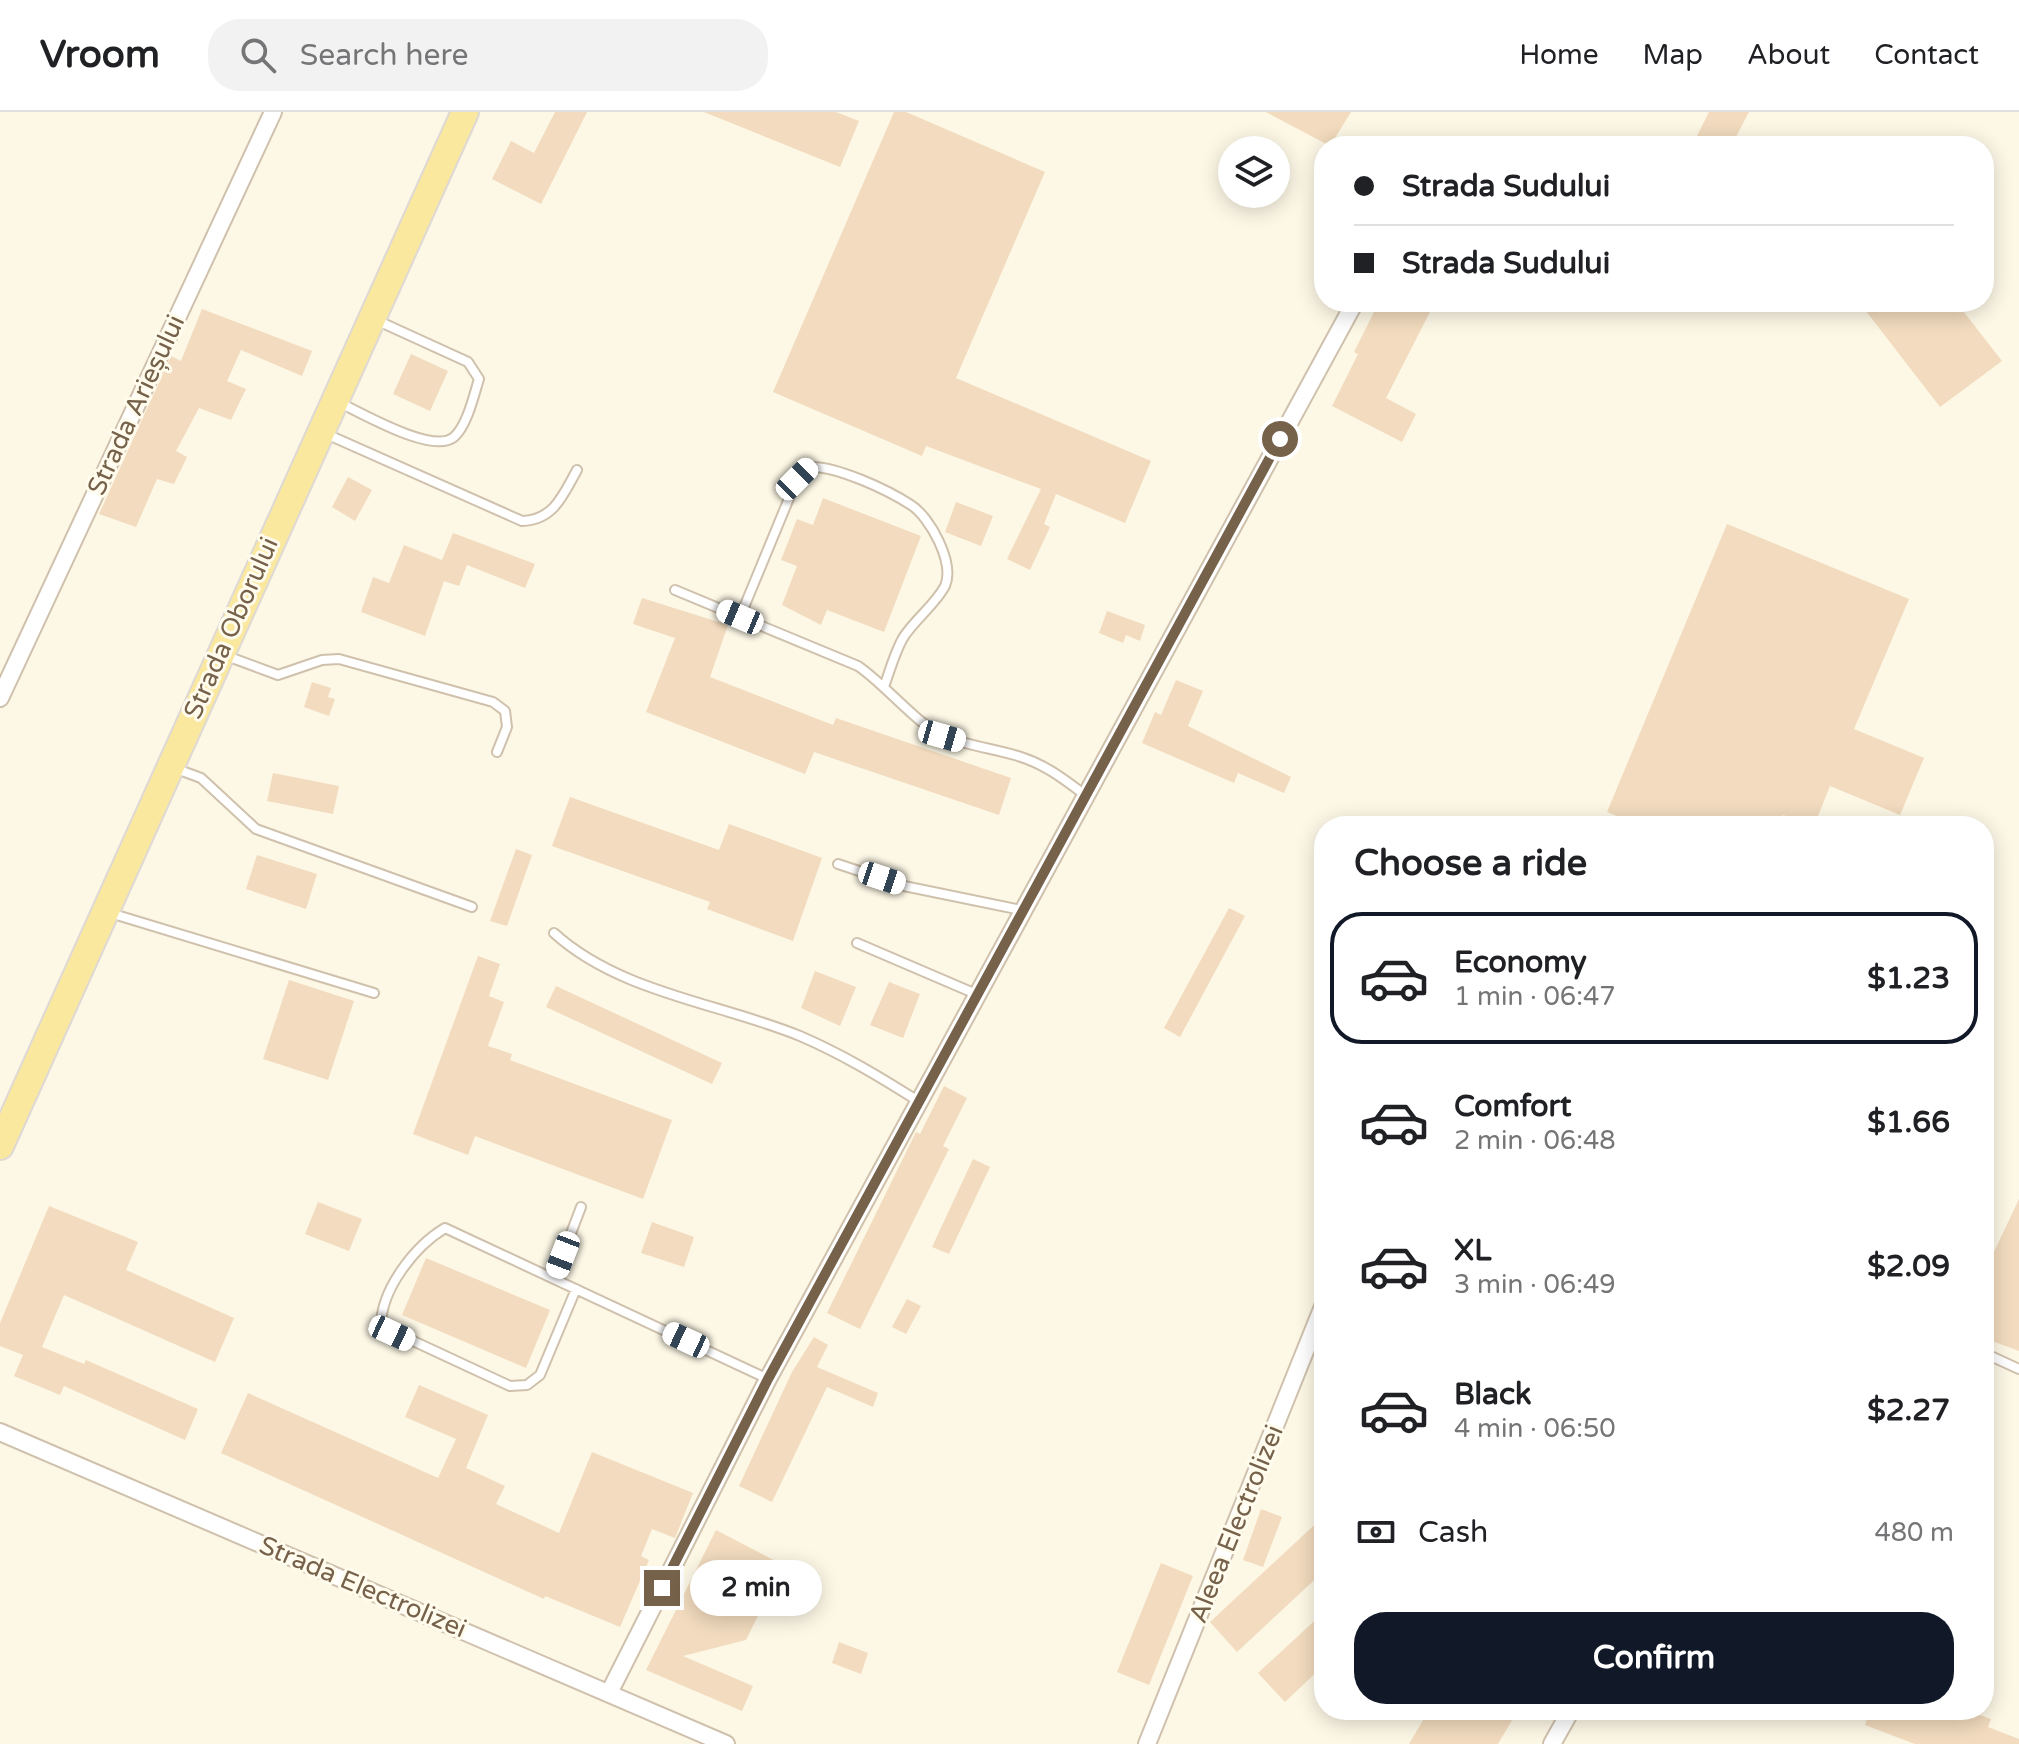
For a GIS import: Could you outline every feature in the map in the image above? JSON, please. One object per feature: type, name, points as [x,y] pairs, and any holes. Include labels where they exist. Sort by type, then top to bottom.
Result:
[{"type":"main road","name":"Strada Oborului","points":[[0,1146],[219,653],[465,112]]},
{"type":"street","name":"Strada Arieșului","points":[[0,698],[273,112]]},
{"type":"street","points":[[609,1693],[768,1379],[1350,312]]},
{"type":"street","name":"Aleea Electrolizei","points":[[1147,1744],[1314,1329]]},
{"type":"street","name":"Strada Electrolizei","points":[[0,1432],[726,1744]]},
{"type":"street","points":[[1552,1744],[1565,1720]]},
{"type":"lane","points":[[334,400],[420,439],[439,444],[455,436],[471,403],[479,379],[468,362],[372,318]]},
{"type":"lane","points":[[320,431],[522,521],[539,520],[556,508],[577,470]]},
{"type":"lane","points":[[740,617],[797,479],[809,467],[825,465],[913,506],[927,521],[947,568],[946,585],[902,639],[885,684]]},
{"type":"lane","points":[[675,590],[858,666],[885,684],[917,718],[942,736],[1024,758],[1053,771],[1085,795]]},
{"type":"lane","points":[[219,653],[278,675],[322,660],[339,659],[493,702],[505,711],[507,727],[497,752]]},
{"type":"lane","points":[[170,766],[201,778],[256,829],[472,907]]},
{"type":"lane","points":[[838,864],[919,890],[1021,910]]},
{"type":"lane","points":[[106,912],[374,993]]},
{"type":"lane","points":[[554,933],[575,952],[607,969],[799,1036],[857,1063],[918,1101]]},
{"type":"lane","points":[[857,943],[976,994]]},
{"type":"lane","points":[[554,1278],[581,1207]]},
{"type":"lane","points":[[576,1289],[540,1375],[527,1385],[510,1386],[381,1326],[381,1315],[407,1259],[426,1239],[445,1228],[554,1278],[768,1379]]},
{"type":"lane","points":[[1994,1358],[2019,1369]]},
{"type":"building","points":[[555,112],[587,112],[541,204],[492,179],[511,141],[534,153]]},
{"type":"building","points":[[704,112],[836,112],[859,121],[840,167]]},
{"type":"building","points":[[894,112],[906,112],[1045,172],[956,378],[1151,461],[1125,523],[1056,494],[1044,524],[1050,527],[1030,570],[1007,559],[1041,489],[926,446],[922,456],[773,392]]},
{"type":"building","points":[[1266,112],[1351,112],[1336,136],[1314,138]]},
{"type":"building","points":[[1709,112],[1749,112],[1736,136],[1697,136]]},
{"type":"building","points":[[202,309],[312,351],[302,376],[241,350],[227,381],[246,389],[231,420],[199,408],[176,451],[187,457],[174,484],[157,479],[136,527],[99,514],[171,356],[181,361]]},
{"type":"building","points":[[1374,312],[1430,312],[1386,398],[1416,414],[1402,442],[1332,406],[1358,354],[1354,352]]},
{"type":"building","points":[[1867,312],[1964,312],[2002,361],[1940,407]]},
{"type":"building","points":[[411,354],[448,371],[430,411],[393,394]]},
{"type":"building","points":[[348,477],[372,490],[355,521],[332,507]]},
{"type":"building","points":[[823,498],[921,536],[884,632],[827,610],[821,625],[782,605],[797,566],[781,560],[797,519],[813,525]]},
{"type":"building","points":[[956,502],[993,516],[981,546],[945,532]]},
{"type":"building","points":[[1727,524],[1909,599],[1854,729],[1924,758],[1900,815],[1830,786],[1818,816],[1617,816],[1607,812]]},
{"type":"building","points":[[453,533],[535,564],[525,588],[467,565],[459,586],[444,581],[425,636],[361,612],[373,577],[389,583],[404,545],[442,560]]},
{"type":"building","points":[[642,598],[728,625],[710,677],[833,725],[836,718],[1011,778],[999,815],[814,752],[805,774],[646,712],[675,638],[633,624]]},
{"type":"building","points":[[1107,611],[1145,625],[1140,641],[1126,635],[1123,643],[1099,633]]},
{"type":"building","points":[[1176,680],[1203,691],[1188,726],[1291,777],[1284,793],[1238,773],[1234,783],[1142,743],[1155,712],[1161,715]]},
{"type":"building","points":[[312,682],[331,688],[328,697],[335,699],[329,716],[304,707]]},
{"type":"building","points":[[273,773],[339,786],[333,814],[267,801]]},
{"type":"building","points":[[570,797],[719,850],[729,824],[822,858],[793,941],[707,909],[710,902],[552,846]]},
{"type":"building","points":[[516,849],[532,855],[507,926],[490,921]]},
{"type":"building","points":[[257,855],[317,874],[306,909],[246,889]]},
{"type":"building","points":[[1229,908],[1245,916],[1180,1037],[1164,1028]]},
{"type":"building","points":[[478,956],[500,964],[489,996],[504,1002],[488,1046],[512,1054],[510,1060],[672,1120],[643,1199],[475,1136],[468,1155],[413,1134]]},
{"type":"building","points":[[815,971],[856,987],[840,1026],[801,1008]]},
{"type":"building","points":[[289,980],[354,1001],[328,1080],[263,1059]]},
{"type":"building","points":[[889,982],[920,994],[903,1038],[870,1025]]},
{"type":"building","points":[[556,986],[722,1063],[712,1084],[546,1007]]},
{"type":"building","points":[[944,1086],[967,1098],[943,1146],[949,1149],[860,1329],[827,1313],[916,1132],[920,1134]]},
{"type":"building","points":[[973,1159],[990,1167],[949,1254],[932,1247]]},
{"type":"building","points":[[2019,1199],[2019,1351],[1994,1342],[1994,1252]]},
{"type":"building","points":[[318,1202],[362,1219],[349,1251],[305,1234]]},
{"type":"building","points":[[49,1206],[138,1242],[126,1270],[234,1318],[215,1362],[64,1295],[42,1347],[84,1364],[86,1360],[198,1409],[185,1440],[64,1386],[60,1395],[14,1376],[23,1355],[0,1346],[0,1323]]},
{"type":"building","points":[[652,1222],[694,1237],[684,1267],[641,1253]]},
{"type":"building","points":[[426,1258],[550,1310],[526,1368],[402,1315]]},
{"type":"building","points":[[907,1299],[921,1306],[906,1334],[892,1327]]},
{"type":"building","points":[[814,1337],[828,1345],[817,1367],[878,1393],[873,1407],[827,1387],[772,1502],[739,1486],[792,1372]]},
{"type":"building","points":[[419,1385],[488,1415],[466,1468],[505,1486],[496,1504],[559,1533],[592,1452],[693,1493],[675,1538],[652,1529],[641,1556],[649,1560],[620,1627],[545,1596],[544,1599],[221,1453],[248,1393],[438,1478],[456,1439],[405,1417]]},
{"type":"building","points":[[1261,1509],[1282,1517],[1263,1567],[1243,1560]]},
{"type":"building","points":[[1314,1525],[1314,1580],[1237,1652],[1210,1622]]},
{"type":"building","points":[[716,1530],[783,1565],[746,1640],[683,1656],[753,1686],[742,1711],[646,1670]]},
{"type":"building","points":[[1161,1563],[1193,1576],[1149,1685],[1117,1672]]},
{"type":"building","points":[[1314,1621],[1314,1674],[1285,1702],[1258,1673]]},
{"type":"building","points":[[839,1642],[868,1653],[861,1674],[832,1663]]},
{"type":"building","points":[[1423,1720],[1512,1720],[1498,1744],[1409,1744]]},
{"type":"building","points":[[1867,1720],[1991,1720],[1988,1727],[2019,1739],[2019,1744],[1915,1744],[1865,1725]]},
{"type":"route","points":[[662,1588],[768,1379],[1280,439]]}]
